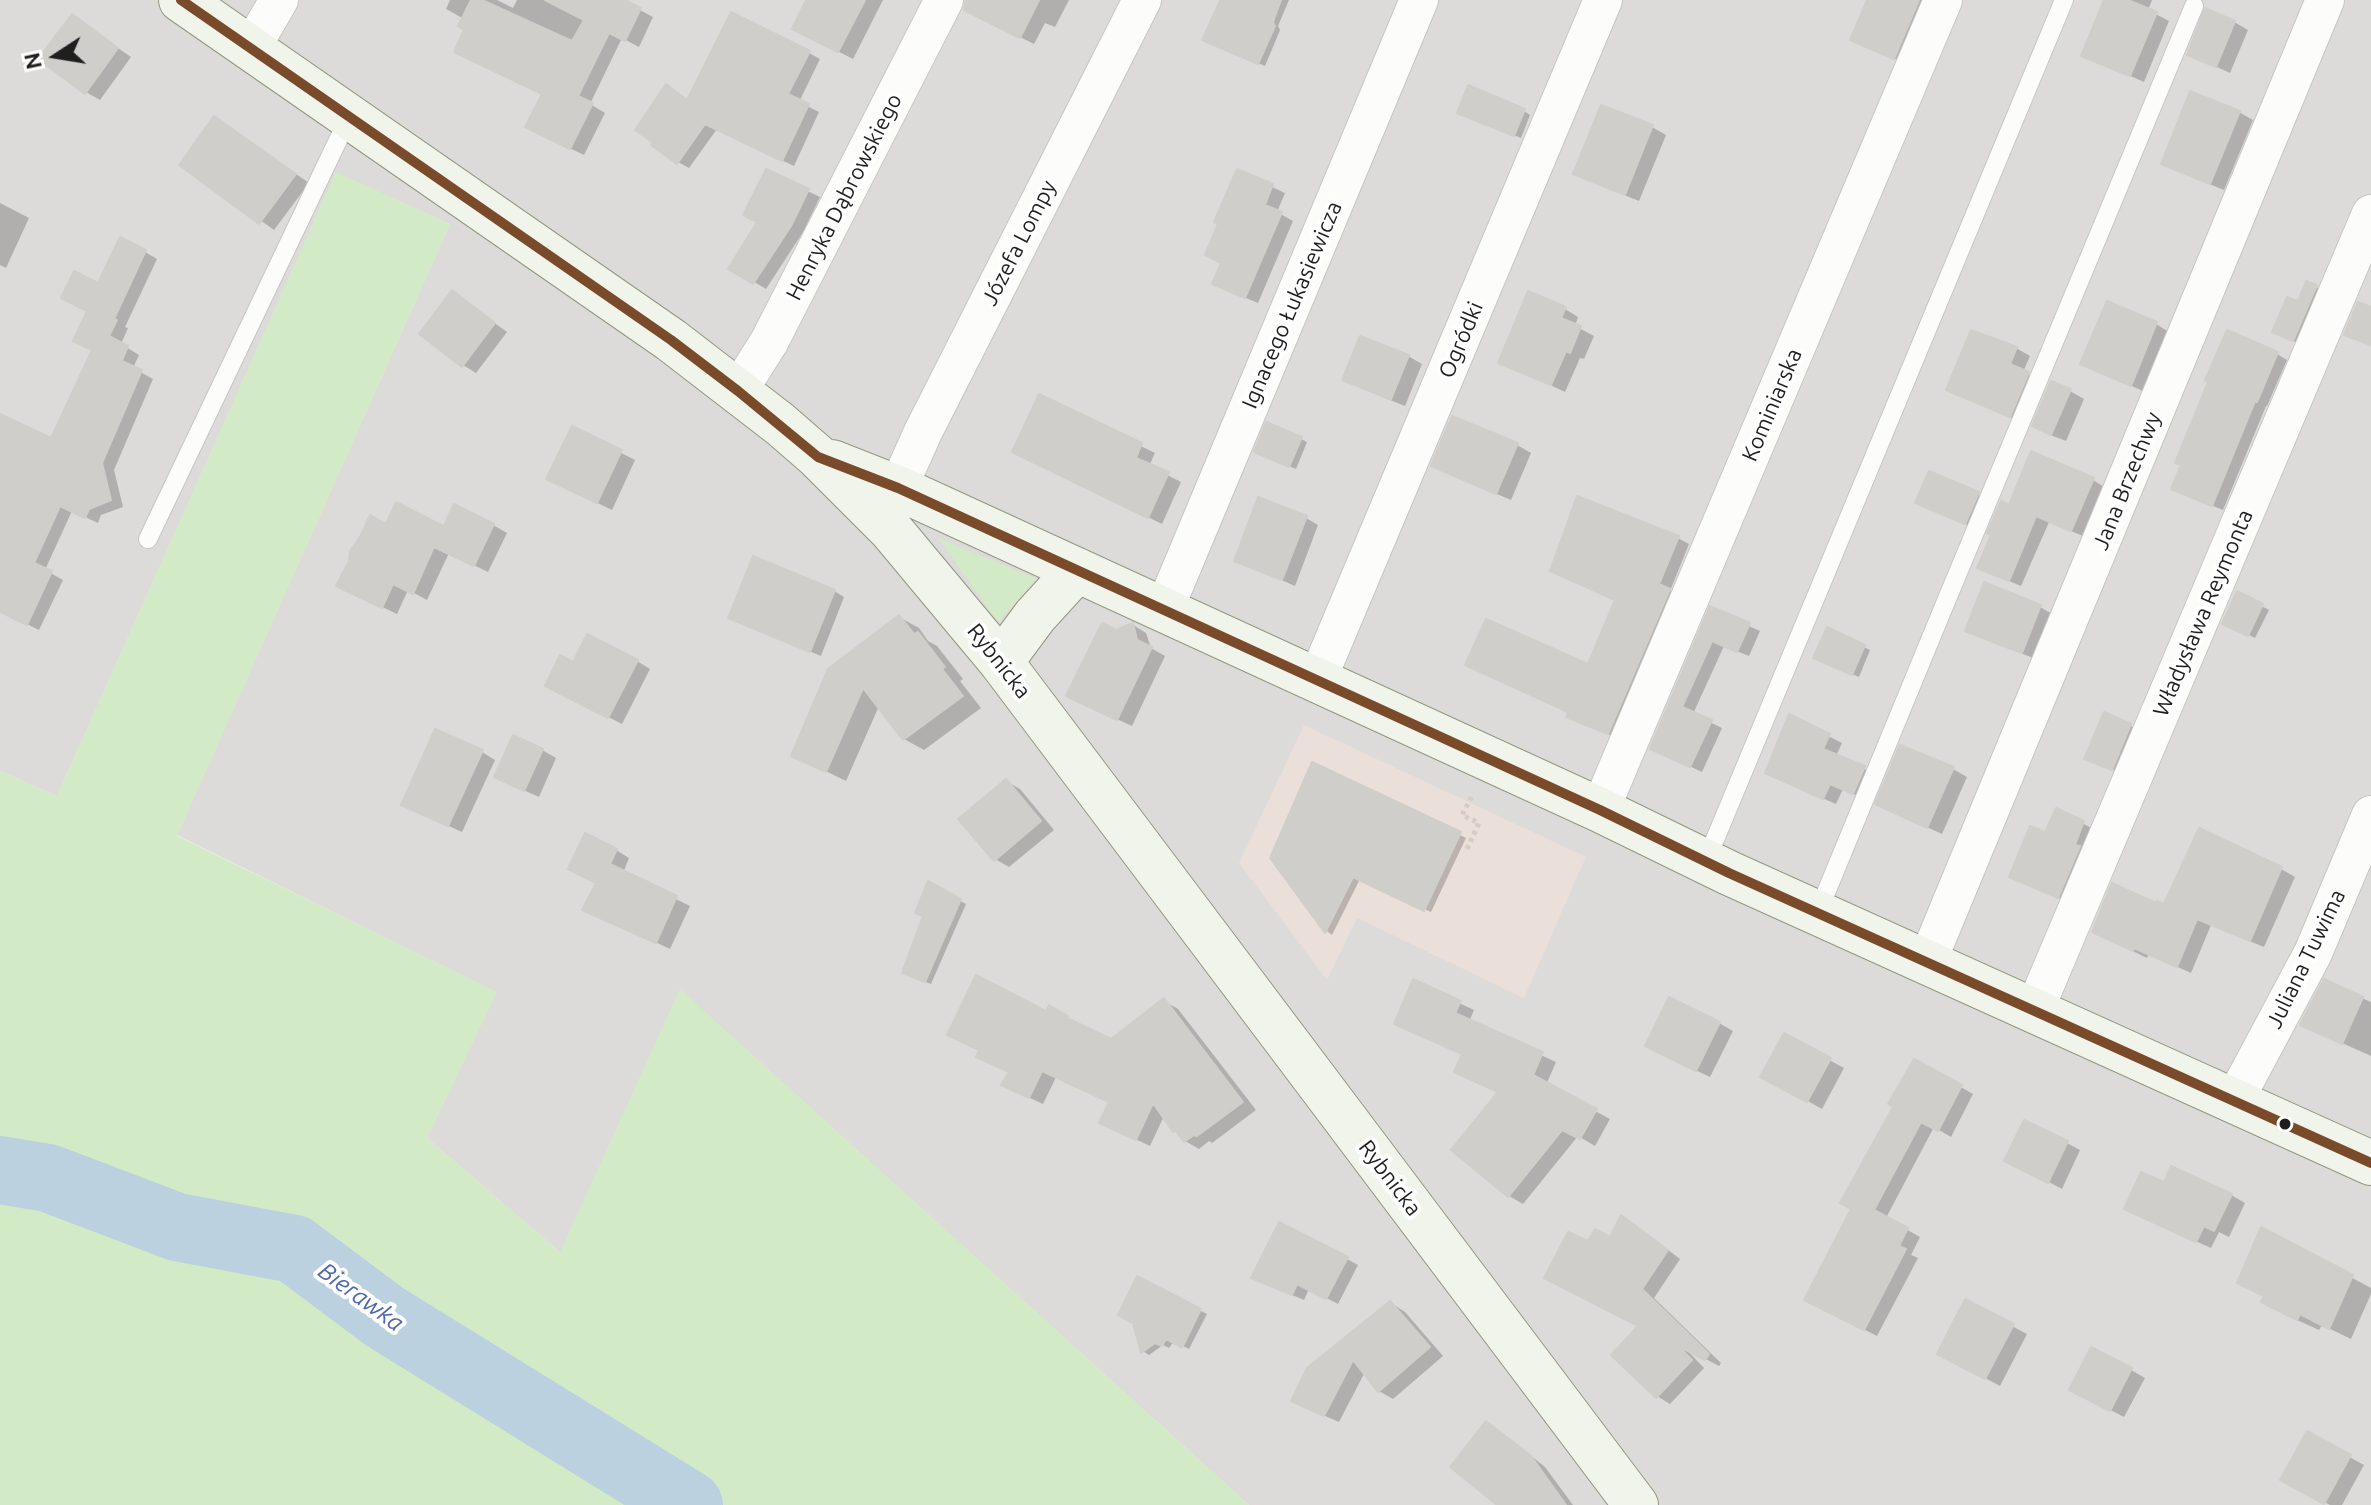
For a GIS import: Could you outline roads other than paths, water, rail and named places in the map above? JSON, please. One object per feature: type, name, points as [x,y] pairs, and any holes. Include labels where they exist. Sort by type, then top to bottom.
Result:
[{"type":"main road","name":"Rybnicka","points":[[181,0],[671,340],[818,457],[891,530],[1001,662],[1636,1505]]},
{"type":"main road","points":[[818,457],[898,488],[1706,861],[2371,1163]]},
{"type":"main road","points":[[1001,662],[1035,616],[1077,570]]},
{"type":"street","points":[[251,48],[279,0]]},
{"type":"street","name":"Henryka Dąbrowskiego","points":[[738,391],[769,342],[944,0]]},
{"type":"street","name":"Józefa Lompy","points":[[898,488],[923,432],[1142,0]]},
{"type":"street","name":"Ignacego Łukasiewicza","points":[[1164,610],[1419,0]]},
{"type":"street","name":"Ogródki","points":[[1317,680],[1603,0]]},
{"type":"street","name":"Kominiarska","points":[[1600,810],[1943,0]]},
{"type":"street","name":"Jana Brzechwy","points":[[1927,962],[2325,0]]},
{"type":"street","name":"Władysława Reymonta","points":[[2034,1011],[2371,214]]},
{"type":"street","name":"Juliana Tuwima","points":[[2234,1101],[2313,953],[2371,815]]},
{"type":"lane","points":[[1706,861],[2064,0]]},
{"type":"lane","points":[[1818,912],[2194,6]]},
{"type":"lane","points":[[148,539],[349,117]]},
{"type":"waterway","name":"Bierawka","points":[[0,1170],[48,1178],[177,1227],[294,1249],[385,1317],[689,1505]]}]
